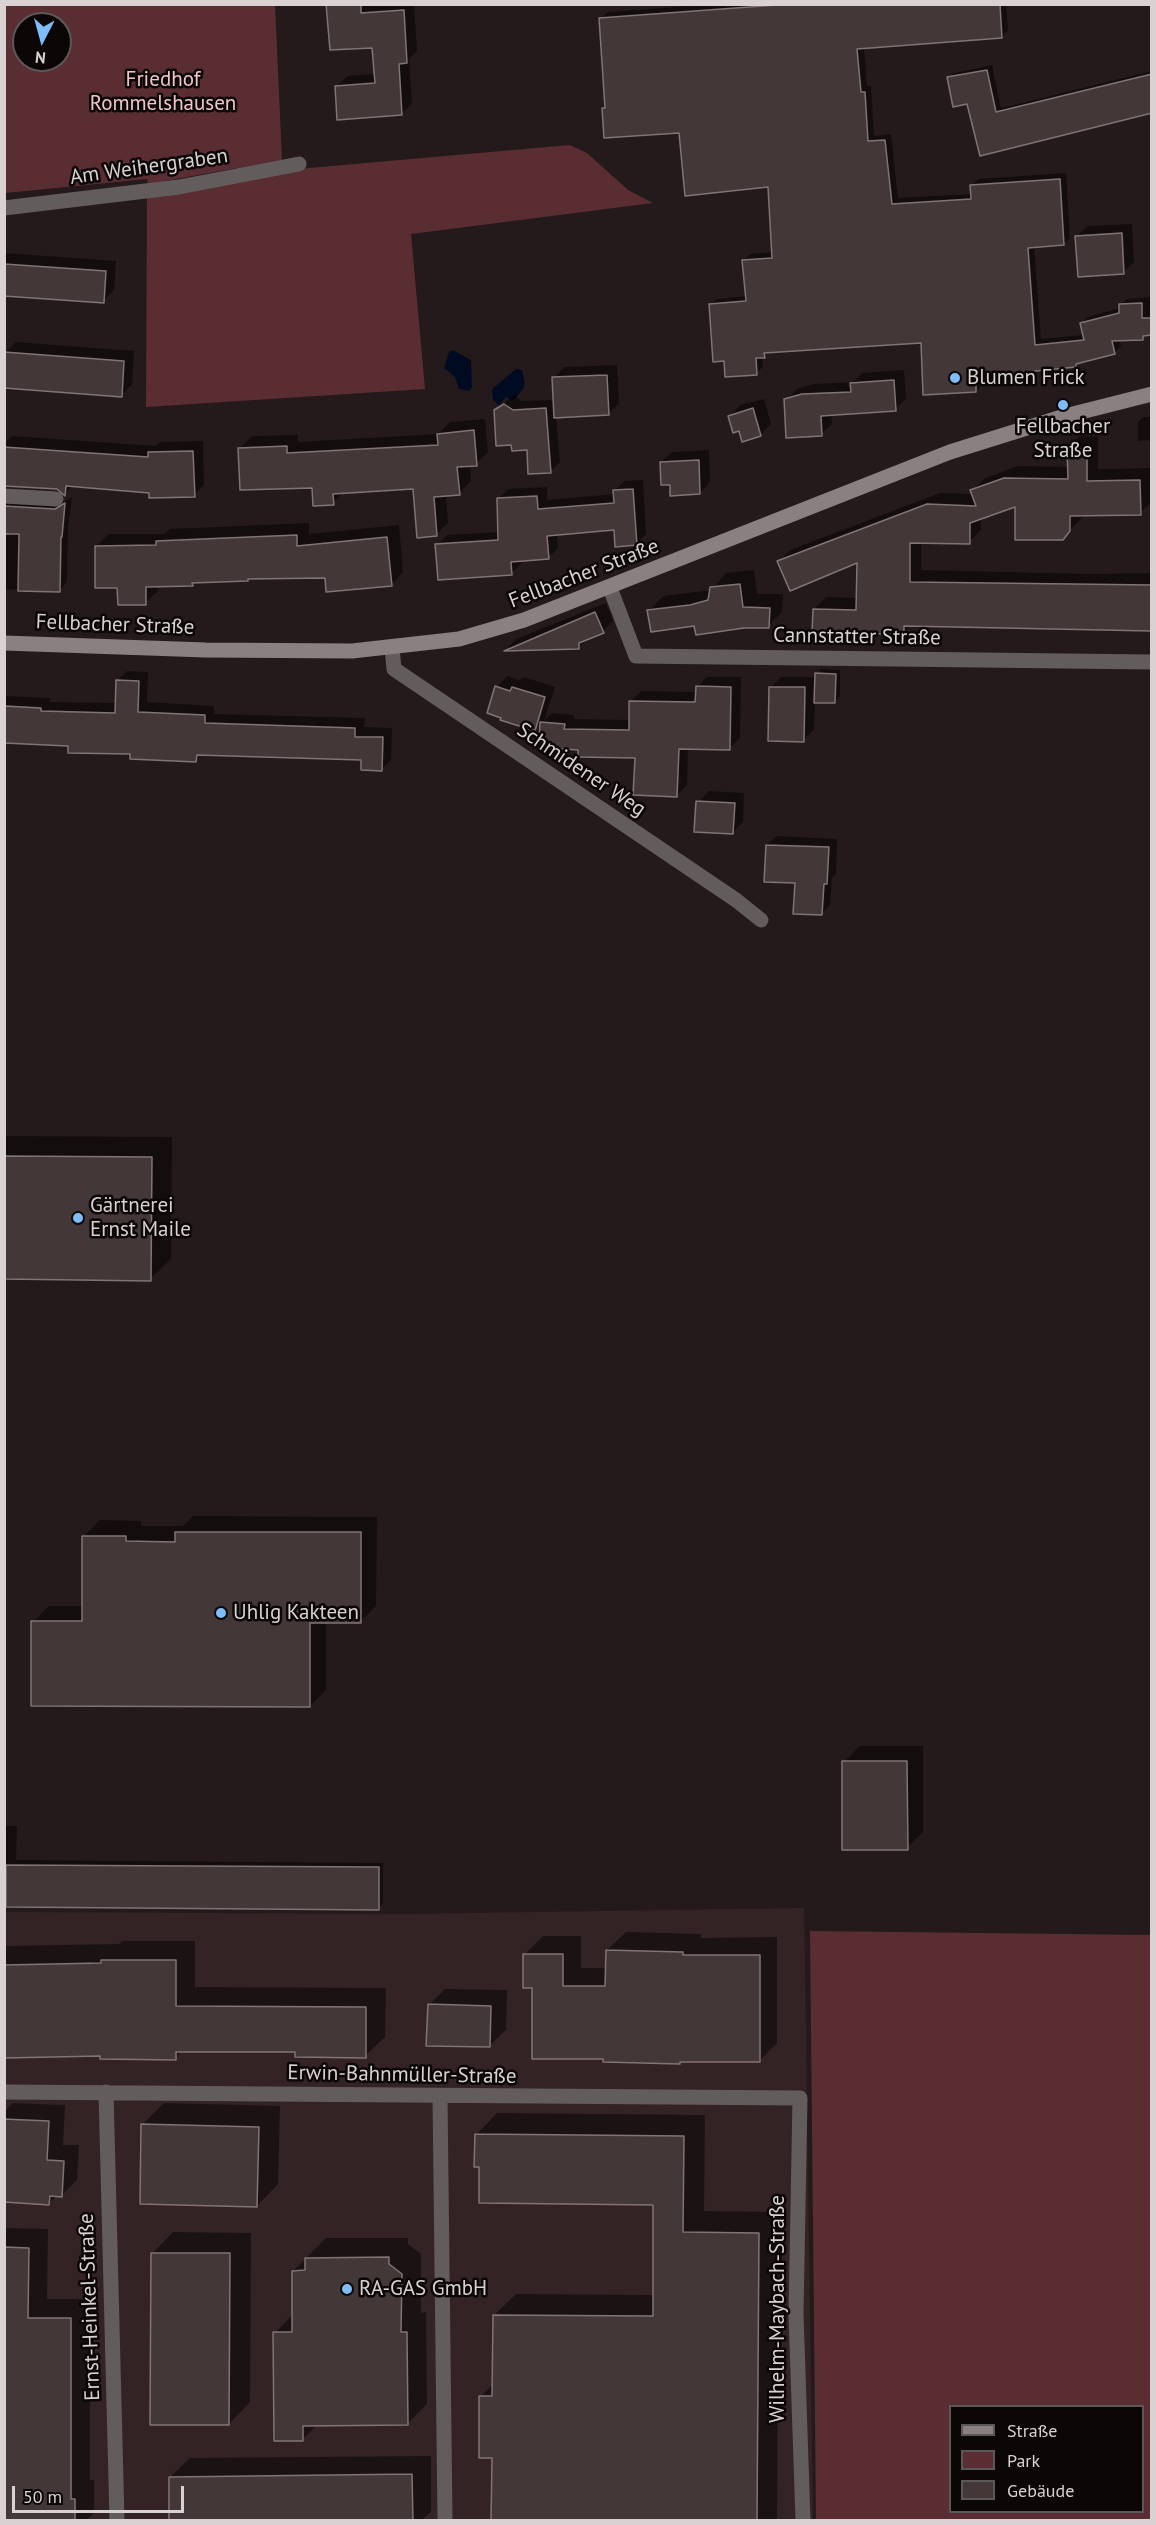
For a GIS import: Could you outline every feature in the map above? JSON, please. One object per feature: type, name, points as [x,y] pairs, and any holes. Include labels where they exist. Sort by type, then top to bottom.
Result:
[{"type":"main road","name":"Fellbacher Straße","points":[[4,643],[206,650],[352,651],[459,639],[525,621],[950,452],[1065,416],[1152,394]]},
{"type":"street","name":"Am Weihergraben","points":[[4,208],[179,187],[298,164]]},
{"type":"street","points":[[4,496],[56,499]]},
{"type":"street","name":"Cannstatter Straße","points":[[610,588],[636,656],[1152,662]]},
{"type":"street","name":"Schmidener Weg","points":[[392,648],[394,669],[736,900],[761,920]]},
{"type":"street","name":"Erwin-Bahnmüller-Straße","points":[[4,2092],[800,2098]]},
{"type":"street","name":"Ernst-Heinkel-Straße","points":[[106,2092],[117,2520]]},
{"type":"street","points":[[440,2097],[444,2520]]},
{"type":"street","name":"Wilhelm-Maybach-Straße","points":[[800,2098],[796,2314],[803,2520]]},
{"type":"shaded area","points":[[804,1908],[813,2520],[5,2520],[5,1912],[405,1914]]},
{"type":"green space","name":"Friedhof Rommelshausen","points":[[4,5],[275,5],[282,160],[148,184],[147,179],[5,193]]},
{"type":"green space","points":[[570,145],[587,153],[628,190],[653,203],[411,234],[425,389],[146,407],[147,196],[298,169]]},
{"type":"green space","points":[[810,1931],[1151,1935],[1151,2520],[816,2520]]},
{"type":"water","points":[[453,350],[471,360],[472,387],[469,391],[459,389],[455,377],[444,368],[449,352]]},
{"type":"water","points":[[516,369],[522,370],[525,383],[523,389],[513,401],[506,397],[499,405],[493,400],[492,389]]},
{"type":"building","points":[[326,4],[361,4],[361,13],[404,10],[407,63],[399,64],[402,115],[337,120],[335,86],[375,83],[372,48],[330,50]]},
{"type":"building","points":[[790,4],[1000,4],[1002,38],[857,49],[861,92],[865,92],[868,141],[885,140],[892,204],[971,199],[970,185],[1060,179],[1064,245],[1028,248],[1035,345],[1084,340],[1080,323],[1119,313],[1119,304],[1142,303],[1142,318],[1152,318],[1152,335],[1143,336],[1143,340],[1112,341],[1115,354],[1076,364],[1076,367],[976,377],[976,392],[923,395],[921,343],[764,353],[765,358],[756,358],[757,375],[725,377],[724,361],[713,362],[709,304],[746,301],[742,260],[772,258],[768,187],[685,196],[679,133],[604,138],[602,108],[605,108],[599,18]]},
{"type":"building","points":[[987,70],[996,112],[1152,74],[1152,113],[980,156],[967,104],[953,107],[947,77]]},
{"type":"building","points":[[1122,233],[1124,274],[1078,277],[1075,236]]},
{"type":"building","points":[[4,264],[106,271],[104,303],[4,296]]},
{"type":"building","points":[[4,352],[124,361],[122,397],[4,388]]},
{"type":"building","points":[[607,375],[609,415],[554,418],[552,377]]},
{"type":"building","points":[[894,380],[896,411],[821,416],[822,436],[786,438],[784,399],[802,394],[851,392],[850,383]]},
{"type":"building","points":[[504,404],[513,410],[546,408],[551,473],[528,474],[527,450],[512,451],[511,445],[496,446],[494,410]]},
{"type":"building","points":[[753,408],[761,436],[742,442],[739,431],[733,433],[728,416]]},
{"type":"building","points":[[474,430],[477,466],[457,467],[460,495],[434,497],[437,536],[417,538],[413,489],[333,494],[334,505],[313,506],[312,488],[240,490],[238,448],[287,446],[287,453],[438,445],[437,434]]},
{"type":"building","points":[[4,447],[148,457],[148,452],[193,451],[195,497],[149,498],[149,493],[66,486],[65,496],[57,489],[4,486]]},
{"type":"building","points":[[1067,447],[1087,449],[1087,481],[1140,480],[1141,515],[1070,516],[1070,531],[1063,540],[1015,540],[1015,507],[970,523],[970,544],[910,543],[910,582],[1152,585],[1152,631],[904,626],[904,634],[812,633],[813,609],[856,610],[857,563],[790,591],[777,561],[927,504],[976,506],[970,490],[1004,478],[1068,479]]},
{"type":"building","points":[[699,460],[700,494],[670,496],[670,485],[661,485],[660,462]]},
{"type":"building","points":[[633,489],[637,545],[615,547],[614,530],[547,536],[549,559],[511,562],[512,575],[438,580],[435,544],[498,540],[497,498],[537,496],[538,509],[614,503],[613,490]]},
{"type":"building","points":[[65,503],[61,537],[60,592],[18,591],[19,534],[4,534],[4,506],[55,509]]},
{"type":"building","points":[[297,535],[297,546],[387,537],[392,586],[326,592],[325,578],[248,579],[248,581],[192,583],[193,586],[146,587],[146,605],[118,605],[117,588],[95,588],[95,546],[156,545],[156,541]]},
{"type":"building","points":[[740,584],[743,607],[770,608],[769,628],[744,628],[696,635],[694,626],[651,632],[647,610],[690,605],[708,600],[710,587]]},
{"type":"building","points":[[595,612],[604,633],[579,643],[579,649],[504,651]]},
{"type":"building","points":[[815,673],[836,674],[835,703],[814,703]]},
{"type":"building","points":[[116,680],[139,681],[138,712],[205,715],[205,723],[355,728],[355,737],[383,737],[382,771],[361,770],[361,760],[197,755],[196,762],[130,759],[130,754],[68,753],[68,746],[4,743],[4,706],[41,708],[41,711],[115,713]]},
{"type":"building","points":[[495,686],[510,691],[512,687],[545,697],[535,731],[500,720],[501,718],[487,713]]},
{"type":"building","points":[[696,686],[731,687],[730,750],[679,749],[677,797],[633,795],[635,758],[578,757],[578,750],[539,747],[540,722],[565,724],[564,729],[629,730],[629,701],[695,702]]},
{"type":"building","points":[[769,687],[805,687],[804,742],[768,741]]},
{"type":"building","points":[[696,801],[735,803],[733,834],[694,832]]},
{"type":"building","points":[[766,845],[829,847],[822,915],[793,914],[795,883],[764,882]]},
{"type":"building","name":"Gärtnerei Ernst Maile","points":[[4,1156],[152,1157],[151,1281],[4,1279]]},
{"type":"building","name":"Uhlig Kakteen","points":[[175,1532],[361,1532],[361,1623],[310,1623],[310,1707],[31,1706],[31,1621],[82,1621],[82,1536],[126,1536],[126,1541],[175,1542]]},
{"type":"building","points":[[842,1761],[907,1761],[908,1850],[842,1850]]},
{"type":"building","points":[[6,1865],[379,1867],[379,1910],[6,1907]]},
{"type":"building","points":[[606,1950],[683,1952],[683,1955],[760,1955],[760,2062],[680,2062],[680,2064],[603,2062],[603,2059],[532,2059],[532,1988],[523,1988],[523,1954],[563,1954],[563,1986],[605,1986]]},
{"type":"building","points":[[101,1960],[176,1960],[176,2006],[366,2007],[366,2058],[295,2057],[295,2052],[176,2052],[176,2060],[100,2059],[100,2056],[4,2058],[4,1965],[101,1963]]},
{"type":"building","points":[[428,2004],[491,2006],[490,2047],[426,2046]]},
{"type":"building","points":[[4,2119],[49,2121],[47,2160],[64,2161],[62,2197],[50,2196],[49,2205],[4,2202]]},
{"type":"building","points":[[141,2124],[259,2127],[257,2207],[140,2204]]},
{"type":"building","points":[[475,2134],[684,2136],[683,2232],[759,2233],[757,2520],[491,2520],[492,2458],[479,2458],[479,2396],[492,2396],[493,2315],[653,2316],[653,2205],[479,2203],[479,2167],[474,2167]]},
{"type":"building","points":[[4,2247],[29,2248],[28,2318],[71,2318],[71,2499],[75,2499],[75,2520],[4,2520]]},
{"type":"building","points":[[151,2253],[230,2253],[229,2425],[150,2425]]},
{"type":"building","points":[[389,2257],[389,2264],[402,2274],[401,2332],[407,2332],[408,2425],[303,2426],[303,2441],[274,2441],[273,2332],[292,2332],[292,2271],[305,2270],[305,2258]]},
{"type":"building","points":[[412,2474],[413,2520],[169,2520],[169,2477]]},
{"type":"place","name":"Blumen Frick","points":[[955,378]]},
{"type":"place","name":"Fellbacher Straße","points":[[1063,405]]},
{"type":"place","name":"Gärtnerei Ernst Maile","points":[[78,1218]]},
{"type":"place","name":"Uhlig Kakteen","points":[[221,1613]]},
{"type":"place","name":"RA-GAS GmbH","points":[[347,2289]]}]
